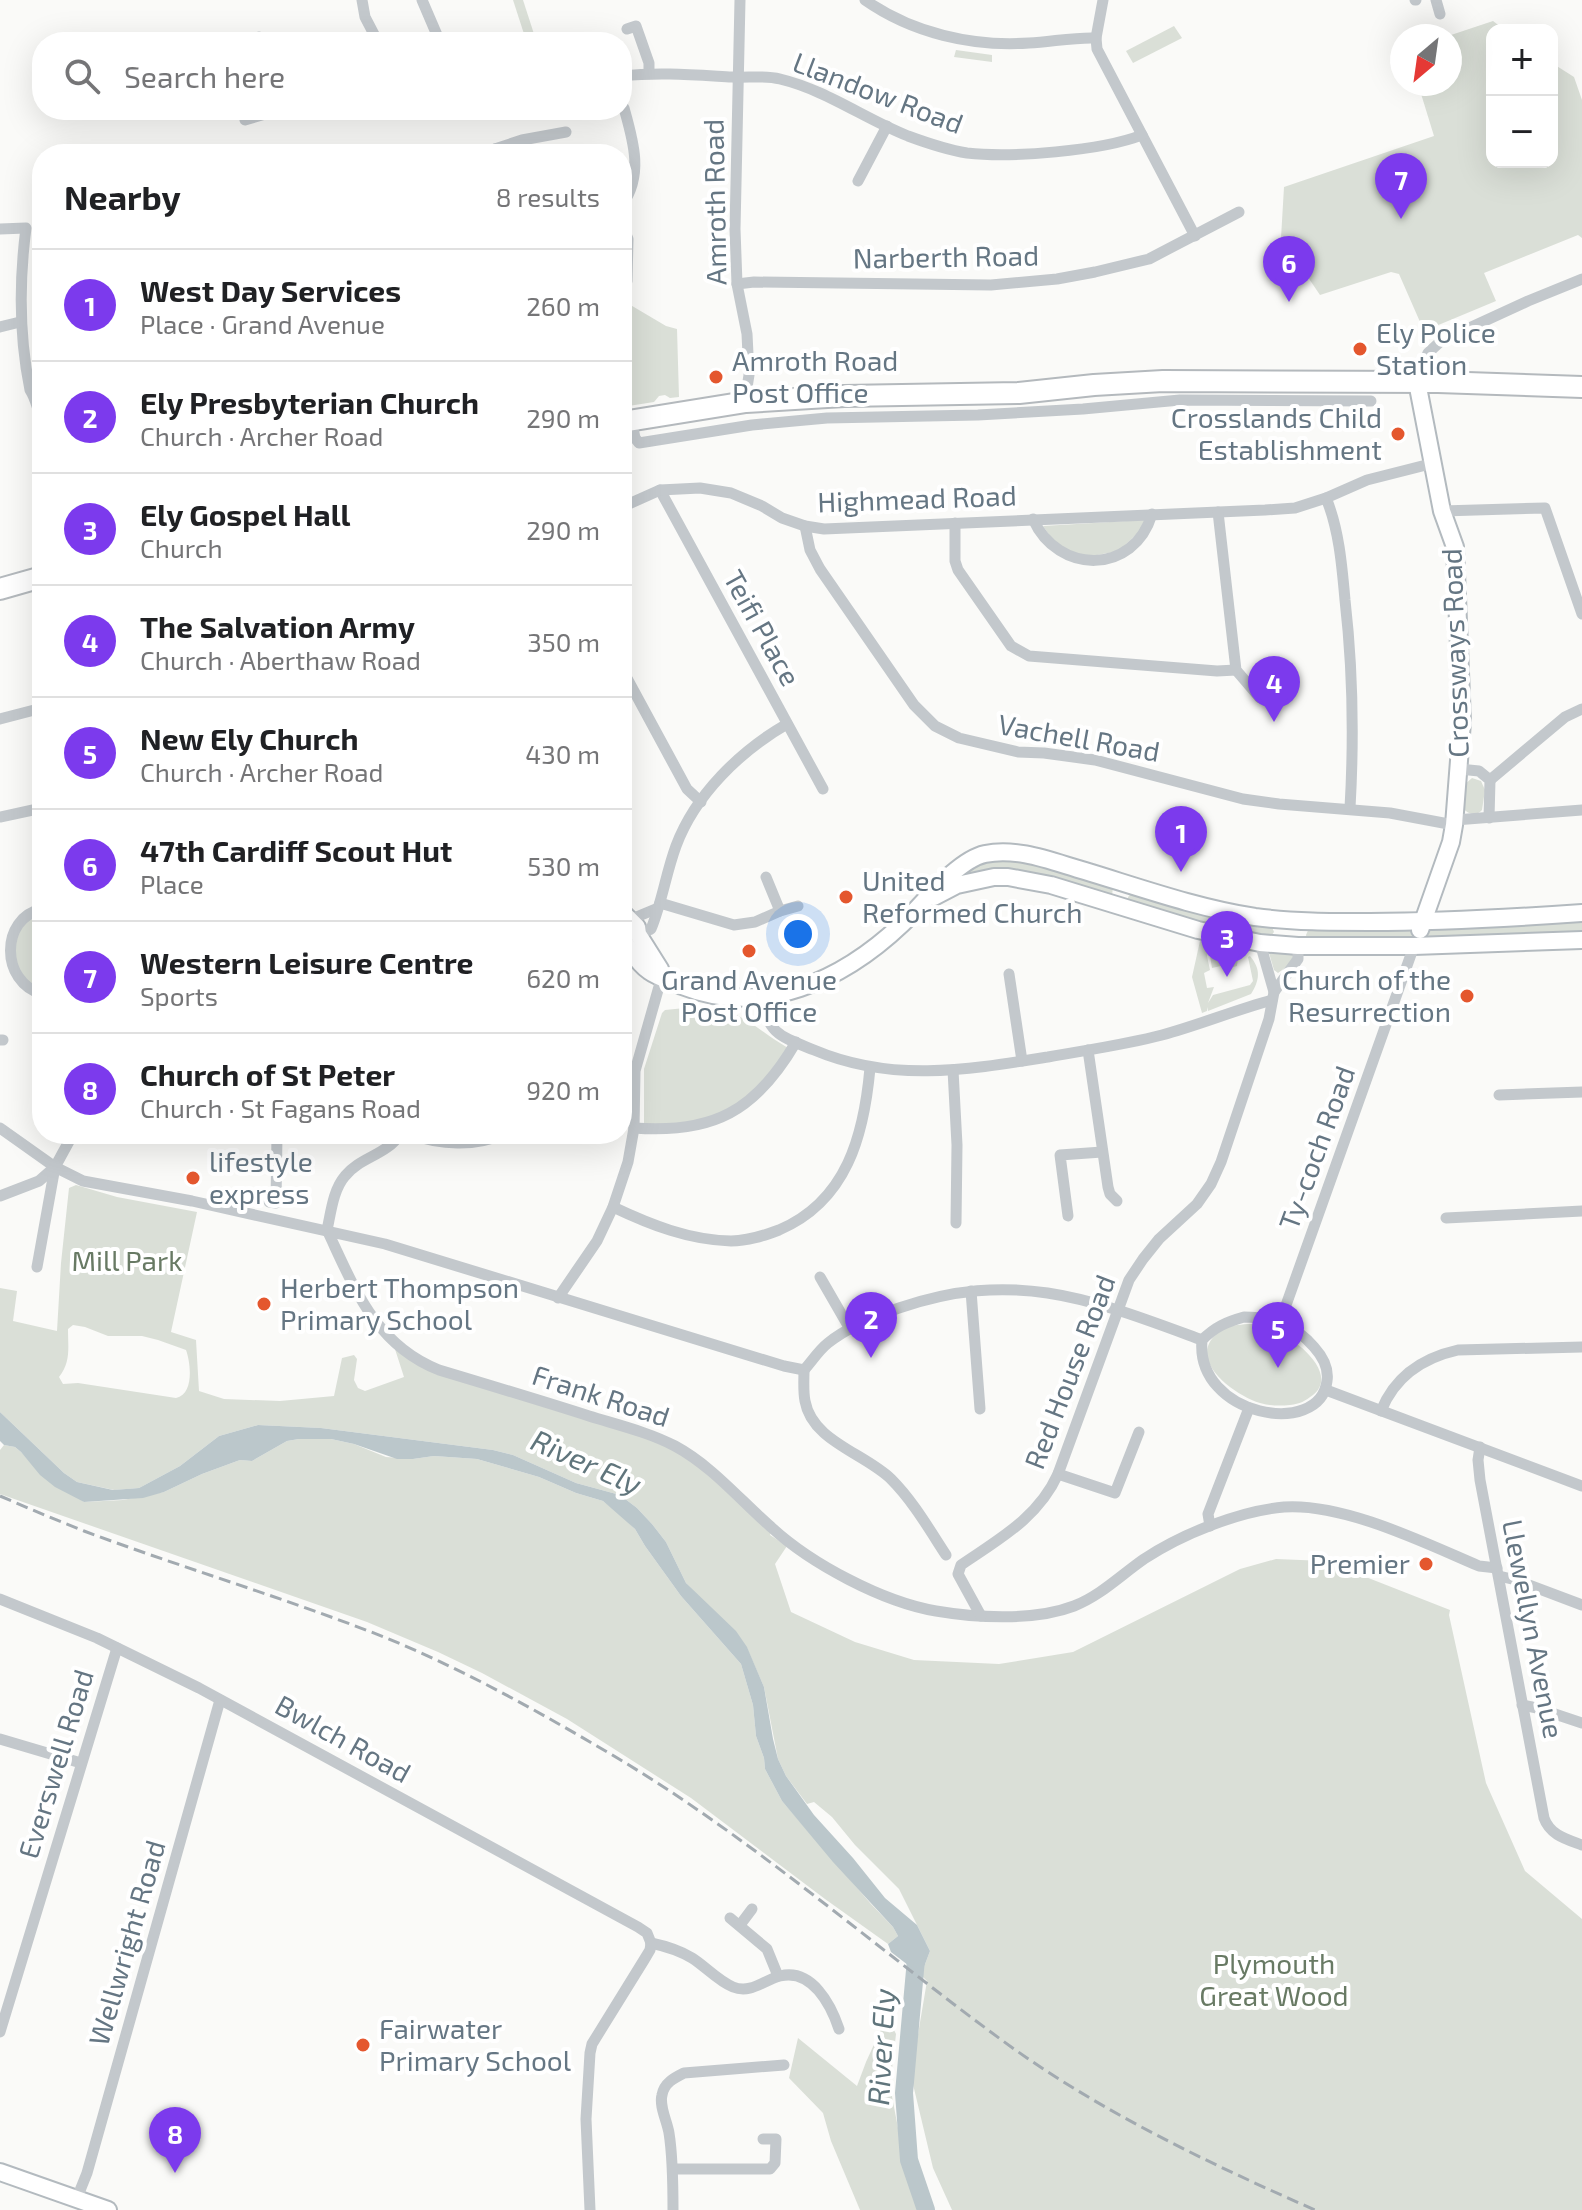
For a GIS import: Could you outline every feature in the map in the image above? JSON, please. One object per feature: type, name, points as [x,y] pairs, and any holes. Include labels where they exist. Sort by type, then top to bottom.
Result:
[{"type":"highway","points":[[632,419],[746,402],[844,396],[1020,402],[1094,385],[1163,381],[1343,391],[1417,382],[1582,387]]},
{"type":"highway","points":[[0,589],[32,580]]},
{"type":"highway","points":[[0,600],[32,594]]},
{"type":"street","points":[[362,0],[365,17],[373,32]]},
{"type":"street","points":[[422,0],[436,32]]},
{"type":"street","name":"Amroth Road","points":[[740,0],[735,229],[737,284],[747,334],[749,375],[746,402]]},
{"type":"street","points":[[865,0],[894,18],[949,37],[981,44],[1096,38]]},
{"type":"street","points":[[1103,0],[1097,49],[1195,236]]},
{"type":"street","points":[[1436,0],[1440,14]]},
{"type":"street","points":[[627,29],[636,26],[649,63],[649,73]]},
{"type":"street","name":"Llandow Road","points":[[632,75],[760,76],[782,80],[906,135],[966,153],[1041,152],[1113,144],[1142,135]]},
{"type":"street","points":[[627,120],[635,149],[632,188]]},
{"type":"street","points":[[858,181],[887,126]]},
{"type":"street","points":[[513,144],[566,132]]},
{"type":"street","name":"Narberth Road","points":[[737,284],[991,285],[1057,279],[1149,259],[1239,212]]},
{"type":"street","points":[[0,229],[26,228],[20,322],[25,369],[32,392]]},
{"type":"street","points":[[1417,382],[1428,353],[1441,341],[1582,279]]},
{"type":"street","points":[[0,327],[20,322]]},
{"type":"street","name":"Crossways Road","points":[[1414,946],[1451,842],[1462,722],[1455,547],[1442,511],[1417,382]]},
{"type":"street","points":[[1343,391],[1371,401]]},
{"type":"street","points":[[632,431],[639,443],[752,425],[827,418],[882,418],[1020,402]]},
{"type":"street","name":"Highmead Road","points":[[632,503],[660,490],[700,488],[731,493],[805,526],[836,528],[1218,512],[1295,508],[1367,480],[1434,463]]},
{"type":"street","name":"Teifi Place","points":[[660,490],[823,789]]},
{"type":"street","points":[[1326,498],[1335,525],[1351,653],[1354,716],[1350,808]]},
{"type":"street","points":[[1442,511],[1545,508],[1582,614]]},
{"type":"street","points":[[1218,512],[1236,670],[1260,698]]},
{"type":"street","name":"Highmead Road","points":[[1033,519],[1049,544],[1082,560],[1100,561],[1132,547],[1143,536],[1152,514]]},
{"type":"street","points":[[955,523],[955,561],[958,570],[1011,646],[1021,653],[1139,665],[1236,670]]},
{"type":"street","name":"Vachell Road","points":[[805,526],[810,550],[820,569],[914,705],[935,726],[969,742],[1124,766],[1211,792],[1279,804],[1350,808],[1455,822],[1582,810]]},
{"type":"street","points":[[632,687],[687,789],[701,802]]},
{"type":"street","points":[[1489,818],[1490,780],[1565,717],[1582,709]]},
{"type":"street","points":[[0,719],[32,711]]},
{"type":"street","points":[[632,929],[651,929],[676,846],[717,780],[769,734],[787,724]]},
{"type":"street","points":[[1459,769],[1479,771],[1490,780]]},
{"type":"street","points":[[0,817],[32,810]]},
{"type":"street","points":[[632,941],[642,965],[653,974],[685,987],[734,998],[780,995],[809,986],[851,964],[889,937],[951,873],[982,854],[1013,852],[1198,906],[1256,917],[1295,921],[1422,922],[1582,913]]},
{"type":"street","points":[[766,877],[780,911]]},
{"type":"street","points":[[926,901],[957,885],[1008,877],[1051,885],[1198,930],[1260,943],[1414,946],[1582,940]]},
{"type":"street","points":[[1118,907],[1124,882]]},
{"type":"street","points":[[632,921],[659,905],[734,925],[755,922],[798,906]]},
{"type":"street","points":[[32,911],[19,918],[6,936],[3,947],[9,973],[17,983],[32,991]]},
{"type":"street","points":[[1295,921],[1298,946]]},
{"type":"street","name":"Red House Road","points":[[981,1616],[958,1569],[1024,1521],[1047,1495],[1058,1474],[1129,1280],[1159,1239],[1197,1204],[1221,1162],[1269,1019],[1273,996],[1260,943]]},
{"type":"street","name":"Red House Road","points":[[1273,996],[1298,959],[1298,946]]},
{"type":"street","name":"Ty-coch Road","points":[[1280,1322],[1414,946]]},
{"type":"street","points":[[1009,974],[1022,1061]]},
{"type":"street","points":[[632,1139],[635,1071],[662,976]]},
{"type":"street","points":[[762,998],[765,1016],[771,1026],[796,1042],[835,1059],[870,1068],[921,1072],[1022,1061],[1161,1035],[1273,996]]},
{"type":"street","points":[[634,1128],[681,1128],[711,1122],[731,1113],[768,1084],[796,1042]]},
{"type":"street","points":[[1088,1050],[1110,1194],[1117,1201]]},
{"type":"street","points":[[613,1207],[669,1231],[730,1241],[748,1240],[792,1224],[812,1210],[833,1188],[852,1156],[863,1120],[870,1068]]},
{"type":"street","points":[[953,1070],[957,1145],[956,1223]]},
{"type":"street","points":[[1499,1095],[1582,1092]]},
{"type":"street","points":[[0,1128],[55,1167],[95,1184],[192,1201],[385,1244],[804,1370]]},
{"type":"street","points":[[37,1267],[55,1167],[68,1144]]},
{"type":"street","points":[[269,1202],[276,1203],[277,1144]]},
{"type":"street","points":[[327,1230],[343,1177],[393,1144]]},
{"type":"street","points":[[558,1298],[597,1241],[613,1207],[631,1144]]},
{"type":"street","points":[[1068,1216],[1060,1155],[1102,1152]]},
{"type":"street","points":[[0,1196],[39,1181],[55,1167]]},
{"type":"street","points":[[1446,1218],[1582,1211]]},
{"type":"street","name":"Frank Road","points":[[327,1230],[354,1286],[377,1324],[393,1343],[426,1365],[658,1438],[674,1446],[705,1466],[787,1540],[872,1591],[895,1600],[933,1610],[981,1616],[1038,1613],[1075,1606],[1173,1542],[1210,1526],[1286,1507],[1306,1508],[1366,1521],[1582,1605]]},
{"type":"street","points":[[820,1277],[850,1329]]},
{"type":"street","points":[[946,1555],[907,1496],[888,1476],[823,1433],[814,1422],[805,1402],[804,1370],[824,1345],[880,1314],[914,1303],[971,1291],[1009,1288],[1077,1298],[1119,1309],[1202,1340]]},
{"type":"street","points":[[971,1291],[980,1409]]},
{"type":"street","points":[[1244,1317],[1280,1322],[1295,1329],[1319,1353],[1327,1366],[1326,1390],[1317,1402],[1297,1412],[1271,1413],[1249,1408],[1219,1389],[1211,1380],[1202,1361],[1202,1340],[1226,1322],[1244,1317]]},
{"type":"street","points":[[1381,1411],[1398,1381],[1424,1360],[1440,1354],[1458,1350],[1582,1347]]},
{"type":"street","points":[[1326,1390],[1582,1486]]},
{"type":"street","points":[[1210,1526],[1208,1514],[1249,1408]]},
{"type":"street","points":[[1058,1474],[1115,1493],[1139,1432]]},
{"type":"street","name":"Llewellyn Avenue","points":[[1480,1447],[1480,1480],[1544,1818],[1555,1834],[1582,1845]]},
{"type":"street","name":"Bwlch Road","points":[[0,1599],[117,1648],[220,1700],[638,1927],[647,1933],[651,1943]]},
{"type":"street","name":"Everswell Road","points":[[0,2032],[117,1648]]},
{"type":"street","name":"Wellwright Road","points":[[77,2198],[87,2173],[220,1700]]},
{"type":"street","points":[[1522,1705],[1582,1723]]},
{"type":"street","points":[[0,1739],[81,1763]]},
{"type":"street","points":[[752,1909],[735,1921],[767,1949],[778,1976]]},
{"type":"street","points":[[590,2210],[586,2119],[592,2044],[650,1950],[651,1943],[692,1958],[735,1988],[756,1987],[778,1976],[801,1977],[811,1983],[828,2003],[839,2029]]},
{"type":"street","points":[[673,2210],[673,2169],[661,2098],[665,2086],[684,2073],[784,2065]]},
{"type":"street","points":[[673,2169],[770,2169],[775,2163],[776,2139],[763,2139]]},
{"type":"street","points":[[0,2172],[108,2210]]},
{"type":"green space","points":[[513,0],[523,0],[533,32],[523,32]]},
{"type":"green space","points":[[1493,21],[1497,24],[1486,24],[1486,168],[1558,168],[1558,67],[1574,77],[1582,100],[1582,238],[1578,235],[1484,273],[1496,301],[1424,331],[1399,274],[1391,272],[1320,295],[1291,252],[1280,255],[1284,187],[1434,136],[1422,96],[1462,96],[1462,31]]},
{"type":"green space","points":[[1174,26],[1182,38],[1133,63],[1126,51]]},
{"type":"green space","points":[[956,50],[992,55],[992,62],[954,57]]},
{"type":"green space","points":[[632,306],[677,329],[679,397],[659,396],[654,402],[632,405]]},
{"type":"green space","points":[[1144,520],[1145,526],[1119,551],[1086,557],[1057,546],[1043,526]]},
{"type":"green space","points":[[1472,778],[1481,781],[1485,790],[1482,810],[1475,814],[1463,808],[1464,785]]},
{"type":"green space","points":[[1017,858],[1113,887],[1112,896],[1041,878],[950,884],[981,864]]},
{"type":"green space","points":[[1133,892],[1272,927],[1274,932],[1271,936],[1255,938],[1128,902]]},
{"type":"green space","points":[[32,916],[32,985],[24,982],[9,943]]},
{"type":"green space","points":[[1582,921],[1582,936],[1426,938],[1424,934],[1427,928]]},
{"type":"green space","points":[[1309,928],[1409,928],[1413,934],[1412,939],[1307,939]]},
{"type":"green space","points":[[1200,941],[1211,943],[1207,956],[1210,970],[1204,973],[1207,988],[1214,987],[1208,1003],[1213,995],[1250,985],[1253,981],[1250,956],[1258,975],[1251,994],[1208,1011],[1207,1007],[1207,1011],[1202,1013],[1192,977]]},
{"type":"green space","points":[[1214,944],[1244,951],[1238,958],[1237,966],[1212,968],[1210,956]]},
{"type":"green space","points":[[1269,953],[1295,954],[1289,965],[1278,973],[1274,970]]},
{"type":"green space","points":[[695,1007],[736,1015],[788,1048],[761,1085],[729,1110],[694,1122],[644,1125],[644,1069],[662,1013],[665,1010]]},
{"type":"green space","points":[[76,1185],[117,1197],[197,1212],[171,1332],[196,1340],[199,1391],[224,1399],[280,1401],[334,1396],[342,1358],[354,1355],[357,1359],[354,1380],[358,1388],[365,1391],[404,1377],[393,1343],[410,1356],[674,1446],[772,1529],[770,1535],[787,1546],[775,1564],[791,1612],[855,1642],[914,1660],[999,1664],[1073,1652],[1240,1569],[1276,1559],[1325,1561],[1450,1610],[1486,1783],[1525,1871],[1582,1919],[1582,2210],[952,2210],[933,2168],[911,2076],[927,1981],[921,1975],[930,1951],[899,1889],[832,1817],[814,1802],[807,1804],[786,1776],[778,1759],[764,1687],[747,1648],[686,1583],[666,1542],[652,1524],[620,1495],[576,1483],[513,1455],[321,1428],[258,1425],[219,1436],[180,1466],[139,1488],[114,1490],[77,1482],[0,1412],[0,1288],[17,1291],[13,1321],[57,1331],[69,1188]],"holes":[[[73,1325],[108,1336],[142,1336],[186,1350],[190,1370],[186,1391],[176,1398],[78,1383],[63,1384],[59,1377],[67,1360],[68,1329]]]},
{"type":"green space","points":[[1247,1324],[1275,1330],[1308,1354],[1321,1375],[1320,1385],[1313,1395],[1294,1405],[1264,1404],[1236,1391],[1215,1373],[1207,1351],[1211,1340],[1225,1328]]},
{"type":"green space","points":[[331,1439],[354,1444],[386,1457],[477,1459],[539,1477],[603,1501],[622,1516],[635,1529],[681,1596],[741,1664],[753,1705],[756,1736],[765,1769],[782,1801],[898,1936],[888,1944],[691,1798],[567,1719],[482,1673],[367,1622],[0,1494],[0,1450],[4,1445],[15,1447],[84,1502],[123,1500],[164,1492],[240,1460],[252,1461],[287,1441]]},
{"type":"green space","points":[[887,2016],[896,2034],[890,2086],[898,2128],[909,2173],[927,2210],[860,2210],[831,2141],[823,2113],[789,2078],[798,2038],[857,2086]]},
{"type":"shaded area","points":[[0,1412],[77,1482],[113,1490],[139,1488],[180,1466],[219,1436],[258,1425],[321,1428],[493,1450],[513,1455],[576,1483],[620,1495],[652,1524],[666,1542],[686,1583],[736,1631],[747,1647],[764,1687],[773,1739],[786,1776],[814,1815],[885,1898],[917,1925],[930,1951],[921,1975],[891,1952],[888,1944],[898,1936],[893,1927],[782,1801],[765,1769],[756,1736],[753,1705],[741,1664],[681,1596],[635,1529],[603,1501],[539,1477],[477,1459],[434,1456],[397,1459],[331,1439],[299,1439],[287,1441],[252,1461],[240,1460],[164,1492],[143,1498],[84,1502],[55,1487],[21,1452],[0,1441]]},
{"type":"waterway","name":"River Ely","points":[[917,1948],[904,2093],[909,2160],[926,2210]]},
{"type":"railway","points":[[0,1496],[84,1531],[384,1637],[533,1709],[619,1759],[718,1824],[1039,2066],[1154,2134],[1315,2210]]},
{"type":"place","name":"Western Leisure Centre","points":[[1401,219]]},
{"type":"place","name":"47th Cardiff Scout Hut","points":[[1289,302]]},
{"type":"place","name":"Ely Police Station","points":[[1360,349]]},
{"type":"place","name":"Amroth Road Post Office","points":[[716,377]]},
{"type":"place","name":"Crosslands Child Establishment","points":[[1398,434]]},
{"type":"place","name":"The Salvation Army","points":[[1274,722]]},
{"type":"place","name":"West Day Services","points":[[1181,872]]},
{"type":"place","name":"United Reformed Church","points":[[846,897]]},
{"type":"place","name":"Grand Avenue Post Office","points":[[749,951]]},
{"type":"place","name":"Ely Gospel Hall","points":[[1227,977]]},
{"type":"place","name":"Church of the Resurrection","points":[[1467,996]]},
{"type":"place","name":"lifestyle express","points":[[193,1178]]},
{"type":"place","name":"Herbert Thompson Primary School","points":[[264,1304]]},
{"type":"place","name":"Ely Presbyterian Church","points":[[871,1358]]},
{"type":"place","name":"New Ely Church","points":[[1278,1368]]},
{"type":"place","name":"Premier","points":[[1426,1564]]},
{"type":"place","name":"Fairwater Primary School","points":[[363,2045]]},
{"type":"place","name":"Church of St Peter","points":[[175,2173]]},
{"type":"park label","name":"Mill Park","points":[[127,1261]]},
{"type":"park label","name":"Plymouth Great Wood","points":[[1274,1980]]}]
